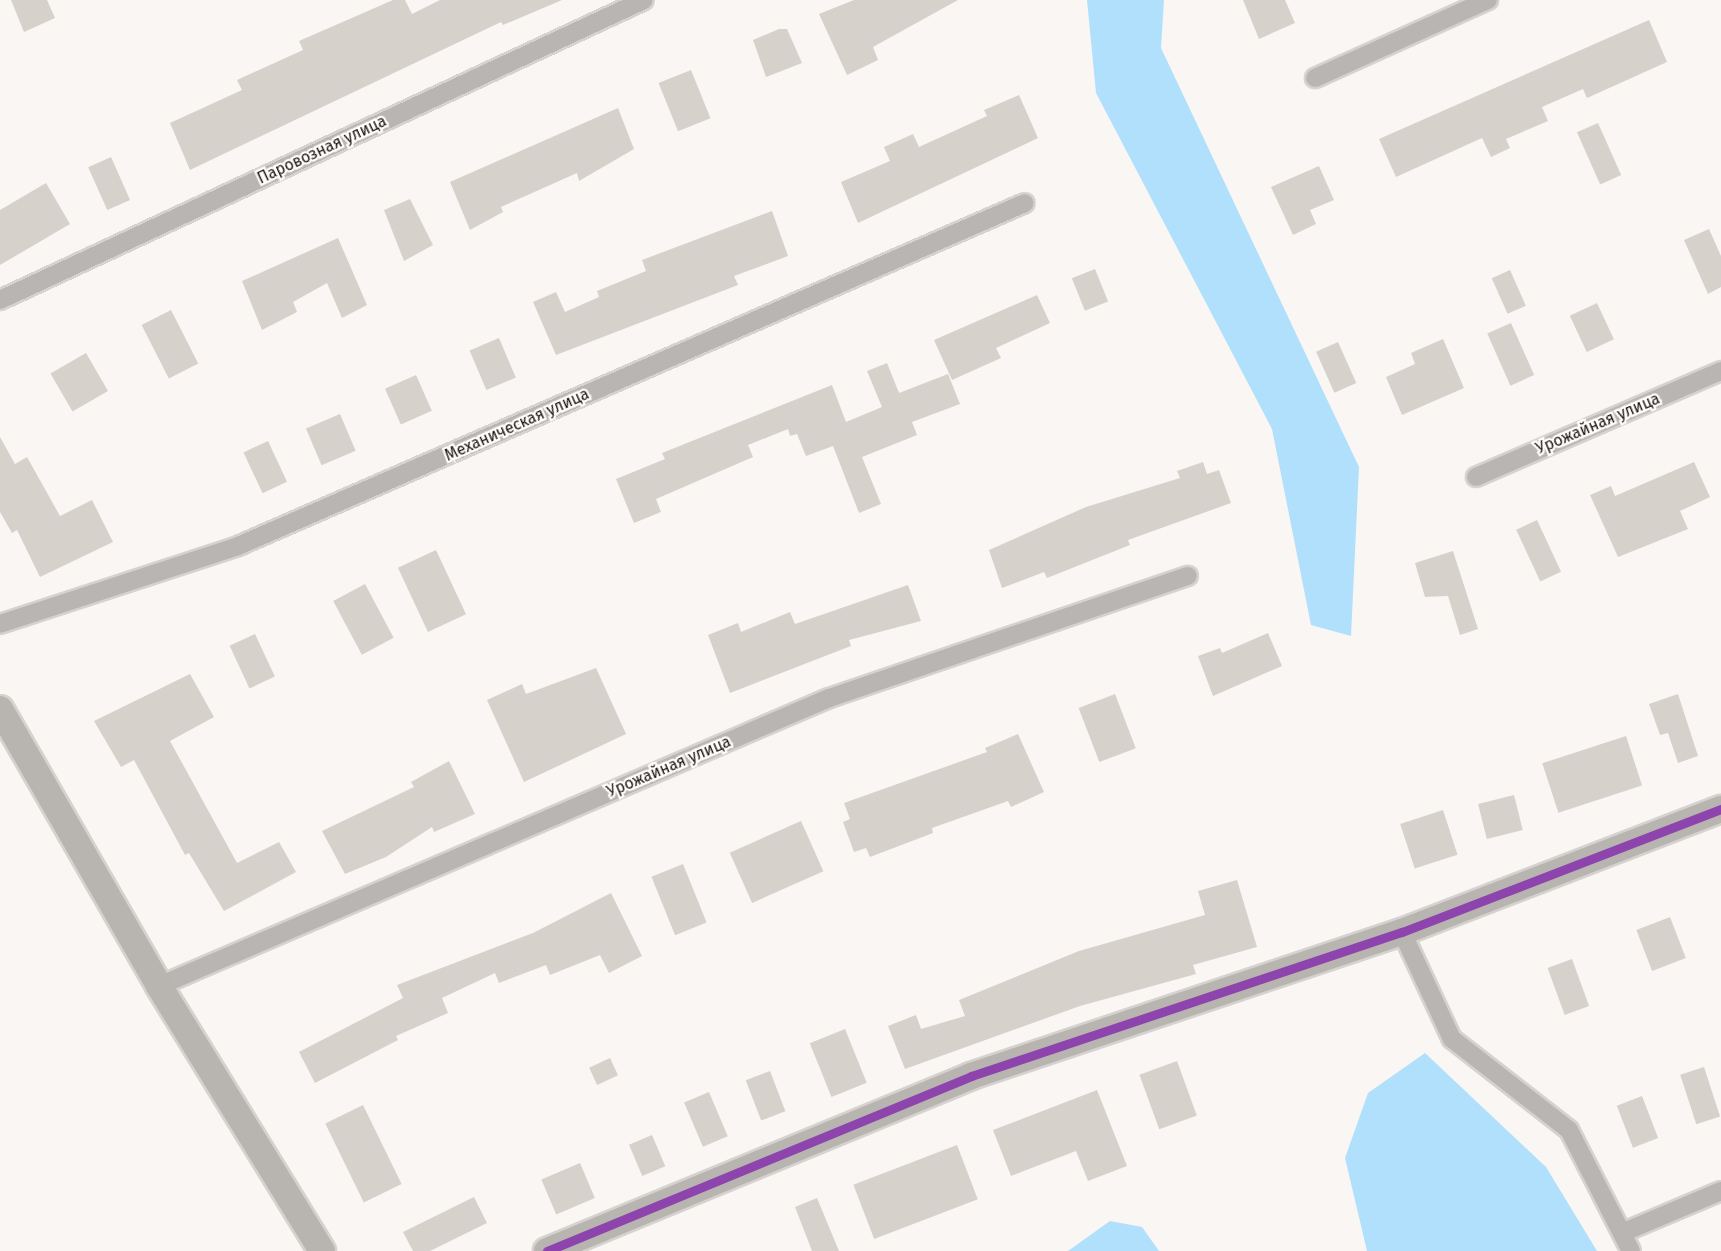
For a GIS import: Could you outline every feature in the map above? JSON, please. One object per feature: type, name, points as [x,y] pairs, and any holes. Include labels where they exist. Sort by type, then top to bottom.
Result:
[{"type":"street","name":"Паровозная улица","points":[[0,300],[644,0]]},
{"type":"street","points":[[1316,78],[1488,0]]},
{"type":"street","name":"Механическая улица","points":[[0,624],[238,546],[1025,203]]},
{"type":"street","name":"Урожайная улица","points":[[1476,477],[1721,372]]},
{"type":"street","name":"Урожайная улица","points":[[159,986],[829,698],[1188,576]]},
{"type":"street","points":[[0,709],[159,986],[322,1251]]},
{"type":"street","points":[[548,1251],[971,1076],[1402,932],[1721,809]]},
{"type":"street","points":[[1402,932],[1452,1039],[1569,1130],[1624,1232],[1631,1251]]},
{"type":"street","points":[[1624,1232],[1721,1191]]},
{"type":"water","points":[[1087,0],[1164,0],[1161,48],[1359,467],[1351,636],[1311,625],[1272,429],[1096,93]]},
{"type":"water","points":[[1425,1053],[1546,1167],[1597,1251],[1367,1251],[1345,1158],[1368,1093]]},
{"type":"water","points":[[1110,1221],[1142,1227],[1159,1251],[1068,1251]]},
{"type":"building","points":[[11,0],[47,0],[55,18],[24,32]]},
{"type":"building","points":[[393,0],[405,0],[412,14],[440,0],[562,0],[503,25],[501,22],[190,170],[170,123],[242,90],[237,80],[303,50],[299,41]]},
{"type":"building","points":[[854,0],[958,0],[873,47],[878,60],[847,75],[819,14]]},
{"type":"building","points":[[1243,0],[1285,0],[1295,23],[1259,39]]},
{"type":"building","points":[[1649,20],[1667,62],[1587,98],[1583,89],[1542,107],[1548,121],[1506,139],[1510,148],[1491,157],[1482,138],[1396,177],[1379,139]]},
{"type":"building","points":[[779,29],[787,29],[802,63],[766,77],[753,40]]},
{"type":"building","points":[[691,70],[710,118],[678,131],[659,83]]},
{"type":"building","points":[[1019,95],[1038,138],[858,223],[841,182],[890,161],[884,147],[913,134],[919,147],[987,116],[984,110]]},
{"type":"building","points":[[618,108],[634,149],[579,181],[577,173],[501,207],[503,212],[470,230],[450,182]]},
{"type":"building","points":[[1598,123],[1621,175],[1600,184],[1577,132]]},
{"type":"building","points":[[111,157],[130,200],[107,210],[88,167]]},
{"type":"building","points":[[1319,166],[1334,200],[1310,210],[1316,224],[1293,235],[1271,187]]},
{"type":"building","points":[[46,183],[70,224],[0,265],[0,210]]},
{"type":"building","points":[[410,199],[433,245],[404,261],[384,210]]},
{"type":"building","points":[[772,211],[788,256],[734,276],[738,285],[556,355],[533,302],[556,292],[565,312],[599,297],[597,291],[646,271],[642,260]]},
{"type":"building","points":[[1709,229],[1721,256],[1721,287],[1708,294],[1684,240]]},
{"type":"building","points":[[338,238],[367,305],[342,318],[327,283],[293,302],[297,312],[262,330],[242,281]]},
{"type":"building","points":[[1095,269],[1108,301],[1085,311],[1072,278]]},
{"type":"building","points":[[1510,270],[1526,306],[1508,314],[1492,278]]},
{"type":"building","points":[[1037,295],[1050,323],[996,348],[1001,358],[952,380],[934,340]]},
{"type":"building","points":[[1597,303],[1614,339],[1587,352],[1570,316]]},
{"type":"building","points":[[171,310],[198,363],[169,378],[142,325]]},
{"type":"building","points":[[1511,323],[1534,375],[1510,386],[1487,334]]},
{"type":"building","points":[[499,338],[516,378],[486,390],[470,351]]},
{"type":"building","points":[[1443,339],[1464,388],[1402,415],[1386,377],[1415,364],[1411,353]]},
{"type":"building","points":[[1338,342],[1356,383],[1334,393],[1316,352]]},
{"type":"building","points":[[86,353],[108,391],[72,412],[50,374]]},
{"type":"building","points":[[887,363],[899,393],[948,374],[960,404],[912,422],[917,435],[862,457],[881,504],[859,513],[833,446],[806,456],[797,434],[790,436],[788,429],[748,445],[753,457],[656,499],[661,512],[634,523],[616,479],[665,459],[662,453],[832,385],[846,422],[882,407],[867,371]]},
{"type":"building","points":[[416,375],[432,411],[401,424],[385,389]]},
{"type":"building","points":[[340,414],[356,451],[322,465],[306,428]]},
{"type":"building","points":[[0,437],[15,464],[27,457],[60,516],[92,500],[113,542],[40,577],[17,530],[12,533],[0,512]]},
{"type":"building","points":[[268,441],[287,482],[263,493],[244,452]]},
{"type":"building","points":[[1203,462],[1207,474],[1219,470],[1231,503],[1128,540],[1130,545],[1047,578],[1044,572],[1002,588],[989,550],[1086,507],[1180,478],[1177,471]]},
{"type":"building","points":[[1694,462],[1710,497],[1680,511],[1688,529],[1618,557],[1590,495],[1611,486],[1615,496]]},
{"type":"building","points":[[1537,520],[1561,572],[1540,581],[1516,530]]},
{"type":"building","points":[[436,550],[466,614],[428,632],[398,568]]},
{"type":"building","points":[[1453,551],[1478,629],[1460,635],[1448,596],[1425,597],[1415,563]]},
{"type":"building","points":[[365,584],[394,638],[362,655],[333,601]]},
{"type":"building","points":[[908,585],[921,621],[849,640],[851,646],[730,693],[708,635],[738,623],[741,632],[790,612],[795,624]]},
{"type":"building","points":[[1268,633],[1282,666],[1213,696],[1198,656],[1220,648],[1222,653]]},
{"type":"building","points":[[255,634],[275,677],[249,688],[230,646]]},
{"type":"building","points":[[596,668],[626,734],[524,782],[487,700],[522,684],[526,694]]},
{"type":"building","points":[[190,674],[214,717],[170,741],[237,863],[279,842],[296,872],[224,911],[189,853],[185,855],[134,760],[121,767],[94,721]]},
{"type":"building","points":[[1115,694],[1136,748],[1099,762],[1079,708]]},
{"type":"building","points":[[1678,694],[1698,756],[1678,763],[1668,733],[1660,735],[1649,704]]},
{"type":"building","points":[[1018,734],[1044,792],[1011,807],[1008,801],[932,828],[933,833],[870,857],[866,848],[854,852],[843,822],[850,819],[844,803],[987,752],[985,748]]},
{"type":"building","points":[[1626,736],[1642,785],[1558,813],[1542,763]]},
{"type":"building","points":[[449,761],[475,814],[434,832],[432,827],[386,857],[345,874],[322,831],[414,787],[411,782]]},
{"type":"building","points":[[1514,795],[1523,830],[1487,839],[1478,804]]},
{"type":"building","points":[[1443,810],[1458,855],[1415,869],[1400,824]]},
{"type":"building","points":[[801,821],[823,871],[752,903],[730,853]]},
{"type":"building","points":[[683,864],[707,922],[675,935],[651,877]]},
{"type":"building","points":[[1237,880],[1257,947],[1193,965],[1196,974],[1080,1006],[905,1069],[888,1026],[916,1015],[921,1029],[965,1016],[959,1000],[1079,951],[1205,915],[1198,891]]},
{"type":"building","points":[[611,893],[642,956],[609,973],[600,955],[550,975],[546,965],[499,983],[495,973],[442,998],[448,1013],[396,1036],[398,1040],[315,1083],[299,1052],[403,998],[397,985],[533,933]]},
{"type":"building","points":[[1670,917],[1686,958],[1652,971],[1636,930]]},
{"type":"building","points":[[1572,959],[1589,1006],[1565,1015],[1548,968]]},
{"type":"building","points":[[845,1029],[867,1083],[831,1097],[810,1043]]},
{"type":"building","points":[[610,1058],[618,1075],[597,1085],[589,1068]]},
{"type":"building","points":[[1177,1061],[1197,1116],[1159,1129],[1139,1075]]},
{"type":"building","points":[[1704,1067],[1720,1116],[1696,1124],[1680,1075]]},
{"type":"building","points":[[770,1071],[785,1111],[761,1120],[746,1080]]},
{"type":"building","points":[[1097,1090],[1127,1166],[1088,1181],[1076,1151],[1011,1176],[993,1130]]},
{"type":"building","points":[[709,1092],[728,1136],[703,1147],[684,1103]]},
{"type":"building","points":[[1642,1096],[1658,1138],[1633,1148],[1617,1106]]},
{"type":"building","points":[[363,1105],[402,1184],[364,1203],[325,1123]]},
{"type":"building","points":[[652,1135],[665,1166],[642,1176],[629,1145]]},
{"type":"building","points":[[957,1145],[978,1199],[874,1239],[853,1185]]},
{"type":"building","points":[[580,1163],[595,1198],[556,1214],[541,1179]]},
{"type":"building","points":[[474,1197],[487,1223],[430,1251],[413,1251],[403,1232]]},
{"type":"building","points":[[817,1198],[839,1251],[812,1251],[795,1207]]},
{"type":"transit line","points":[[547,1251],[971,1076],[1402,932],[1721,809]]}]
